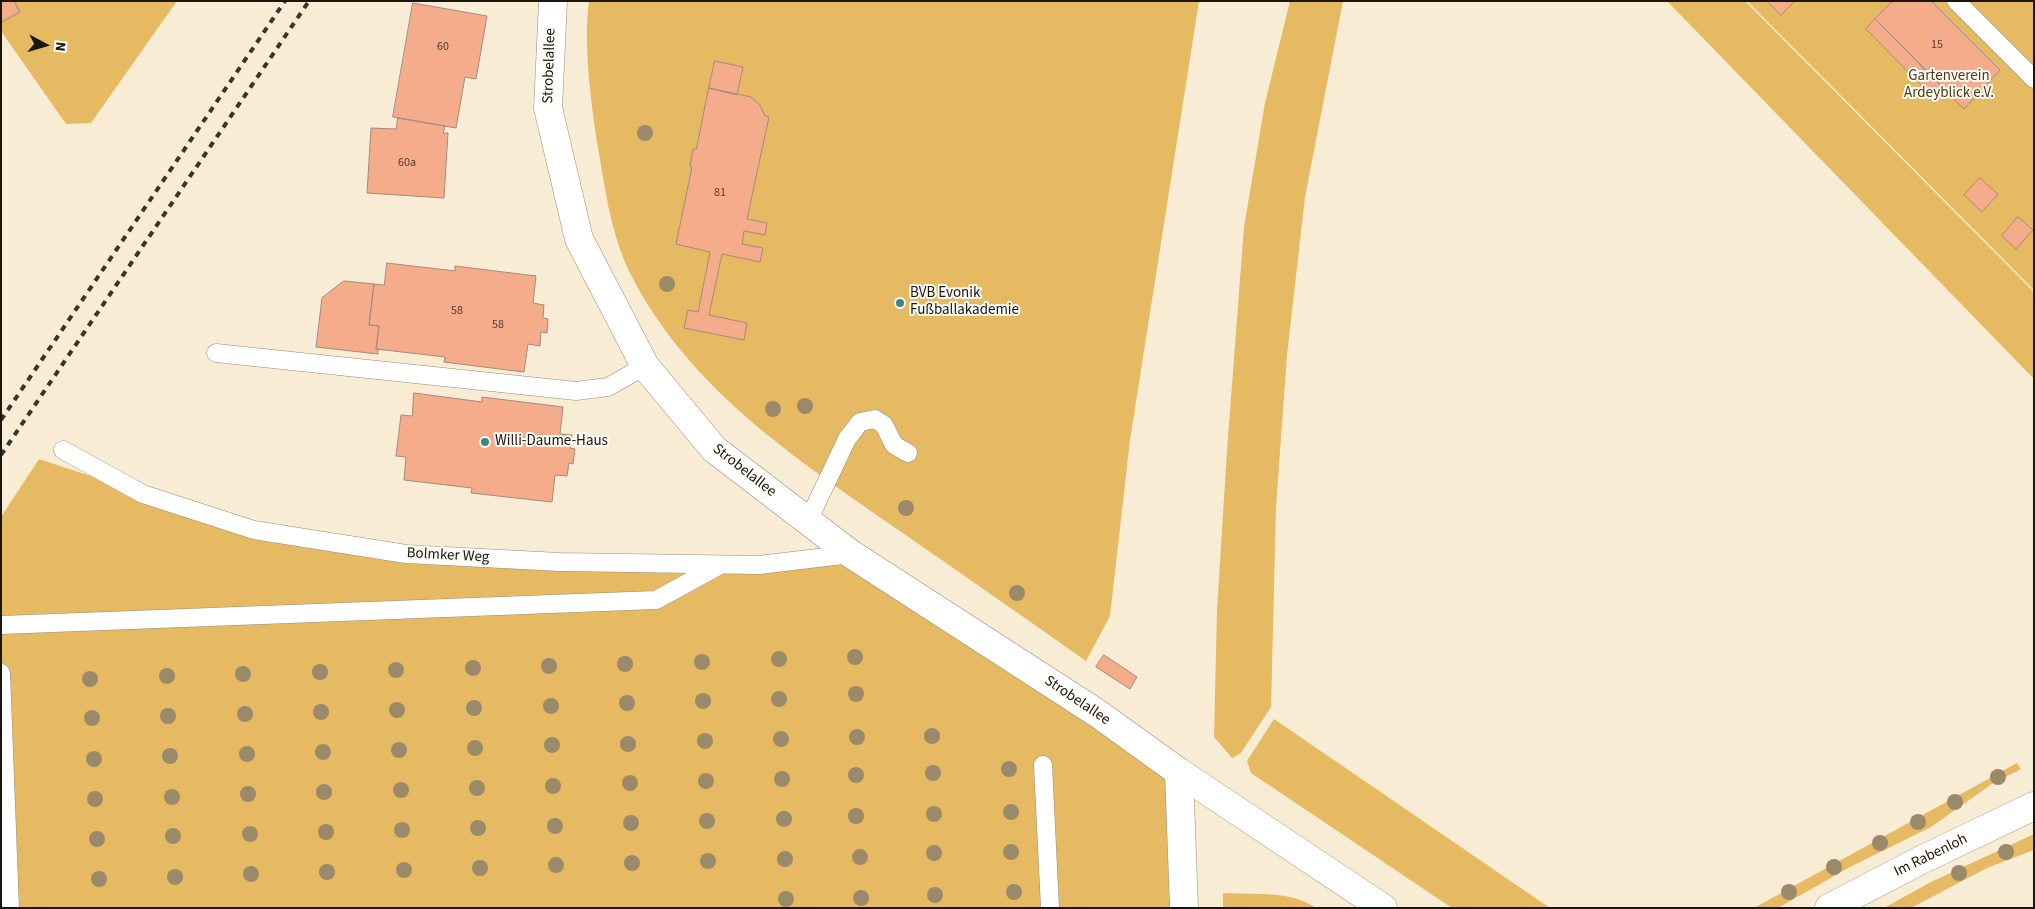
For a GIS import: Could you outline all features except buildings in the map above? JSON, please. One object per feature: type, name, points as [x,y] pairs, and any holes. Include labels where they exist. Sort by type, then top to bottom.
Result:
[{"type":"street","name":"Strobelallee","points":[[553,1],[548,108],[579,239],[645,366],[714,449],[851,554],[1073,698],[1179,772],[1383,908]]},
{"type":"street","points":[[1179,772],[1184,908]]},
{"type":"street","name":"Im Rabenloh","points":[[1829,908],[1921,860],[2034,806]]},
{"type":"lane","points":[[1956,1],[2034,80]]},
{"type":"lane","points":[[216,353],[576,391],[608,388],[645,366]]},
{"type":"lane","points":[[808,521],[847,439],[860,422],[875,419],[884,425],[894,445],[908,453]]},
{"type":"lane","name":"Bolmker Weg","points":[[63,450],[144,494],[254,530],[406,554],[560,562],[759,566],[851,554]]},
{"type":"lane","points":[[1,625],[656,600],[720,565]]},
{"type":"lane","points":[[1,673],[10,908]]},
{"type":"lane","points":[[1043,765],[1050,908]]},
{"type":"green space","points":[[1,1],[177,1],[91,123],[66,124],[1,31]]},
{"type":"green space","name":"BVB Evonik Fußballakademie","points":[[589,1],[1199,1],[1130,440],[1110,616],[1086,661],[818,474],[781,446],[713,386],[682,352],[655,315],[631,275],[613,226],[597,142],[590,91],[587,52]]},
{"type":"green space","points":[[1290,1],[1343,1],[1305,197],[1287,355],[1276,507],[1271,707],[1241,753],[1232,758],[1214,737],[1217,610],[1244,227],[1265,103]]},
{"type":"green space","points":[[1667,1],[1745,1],[2034,292],[2034,379]]},
{"type":"green space","name":"Gartenverein Ardeyblick e.V.","points":[[1747,1],[2034,1],[2034,290]]},
{"type":"green space","points":[[39,459],[254,530],[440,556],[593,563],[851,554],[1180,789],[1183,908],[1,908],[1,517]]},
{"type":"green space","points":[[1274,719],[1550,908],[1452,908],[1251,773],[1247,761]]},
{"type":"green space","points":[[2017,763],[2021,769],[1992,784],[1931,827],[1850,867],[1778,908],[1754,908]]},
{"type":"green space","points":[[2034,834],[2034,850],[1987,868],[1911,908],[1884,908],[1929,883]]},
{"type":"green space","points":[[1223,893],[1271,894],[1295,898],[1316,908],[1223,908]]},
{"type":"railway","points":[[1,420],[285,1]]},
{"type":"railway","points":[[1,455],[309,1]]},
{"type":"place","name":"BVB Evonik Fußballakademie","points":[[900,303]]},
{"type":"place","name":"Willi-Daume-Haus","points":[[485,442]]}]
